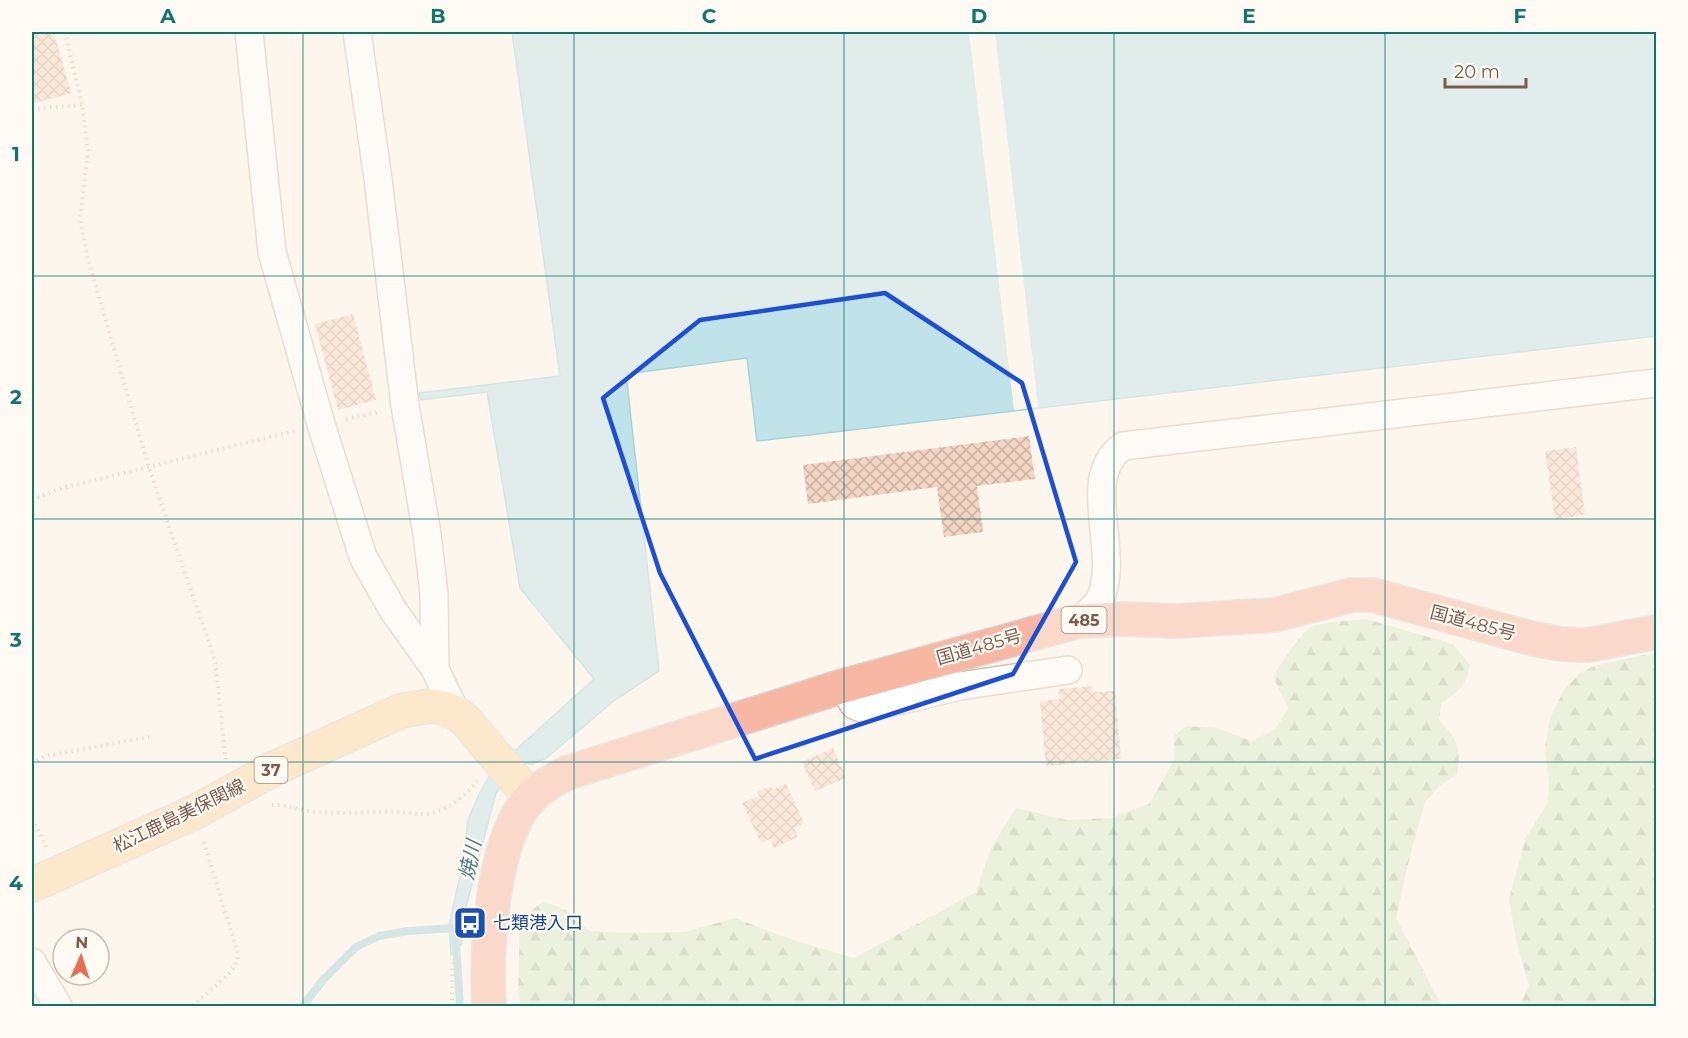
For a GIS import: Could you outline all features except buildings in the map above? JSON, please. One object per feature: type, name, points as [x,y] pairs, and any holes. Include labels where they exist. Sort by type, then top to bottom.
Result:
[{"type":"highway","name":"国道485号","points":[[489,1006],[487,970],[493,900],[509,836],[520,812],[511,775],[547,783],[567,774],[843,686],[1079,621],[1122,619],[1178,621],[1274,615],[1352,595],[1373,595],[1534,639],[1561,644],[1588,645],[1614,642],[1656,632]]},
{"type":"main road","name":"松江鹿島美保関線","points":[[32,885],[195,812],[275,768],[401,711],[430,706],[456,713]]},
{"type":"main road","points":[[456,713],[511,775]]},
{"type":"street","points":[[249,32],[272,252],[321,424],[363,557],[393,610],[435,669],[456,713]]},
{"type":"street","points":[[357,32],[378,179],[405,406],[428,544],[434,594],[435,669]]},
{"type":"street","points":[[1079,621],[1098,602],[1103,589],[1106,573],[1102,474],[1110,458],[1123,446],[1656,383]]},
{"type":"street","points":[[843,686],[854,705],[861,708],[960,686],[1068,670]]},
{"type":"street","points":[[32,962],[57,1006]]},
{"type":"path","points":[[65,32],[82,105],[88,152],[80,219],[88,260],[149,468],[215,660],[229,794]]},
{"type":"path","points":[[32,109],[82,105]]},
{"type":"path","points":[[32,500],[58,489],[321,424],[405,406]]},
{"type":"path","points":[[32,764],[45,756],[149,737]]},
{"type":"path","points":[[271,805],[281,804],[307,811],[420,815],[434,812],[454,803],[470,790],[511,775]]},
{"type":"path","points":[[193,1006],[231,972],[238,960],[237,950],[195,812]]},
{"type":"path","points":[[452,1006],[452,965],[455,961]]},
{"type":"highlighted area","points":[[885,293],[1022,383],[1076,562],[1013,674],[755,759],[660,573],[603,398],[700,320]]},
{"type":"green space","points":[[1366,619],[1453,644],[1470,665],[1461,688],[1441,703],[1439,720],[1457,744],[1459,758],[1457,774],[1440,786],[1425,802],[1396,918],[1442,1006],[521,1006],[518,992],[520,920],[543,901],[568,911],[590,931],[684,932],[735,918],[799,942],[854,958],[976,892],[991,848],[1016,808],[1067,820],[1111,818],[1149,804],[1174,760],[1174,736],[1186,726],[1217,728],[1251,741],[1276,729],[1288,708],[1273,677],[1301,637],[1310,628],[1321,624]]},
{"type":"green space","points":[[1656,654],[1656,1006],[1520,1006],[1529,985],[1517,945],[1509,899],[1526,837],[1547,804],[1549,786],[1545,747],[1550,718],[1564,690],[1580,673],[1594,666]]},
{"type":"water","points":[[512,32],[1656,32],[1656,336],[757,441],[747,358],[626,374],[659,671],[615,700],[545,759],[532,764],[522,763],[496,793],[461,922],[462,943],[451,955],[449,925],[463,862],[468,820],[478,796],[488,778],[510,755],[594,679],[520,588],[487,392],[421,400],[419,393],[560,376]]},
{"type":"pier","points":[[969,32],[995,32],[1038,407],[1014,410]]},
{"type":"waterway","name":"焼川","points":[[303,1006],[323,980],[356,947],[379,936],[408,931],[455,928],[460,1006]]},
{"type":"place","name":"七類港入口","points":[[470,923]]}]
